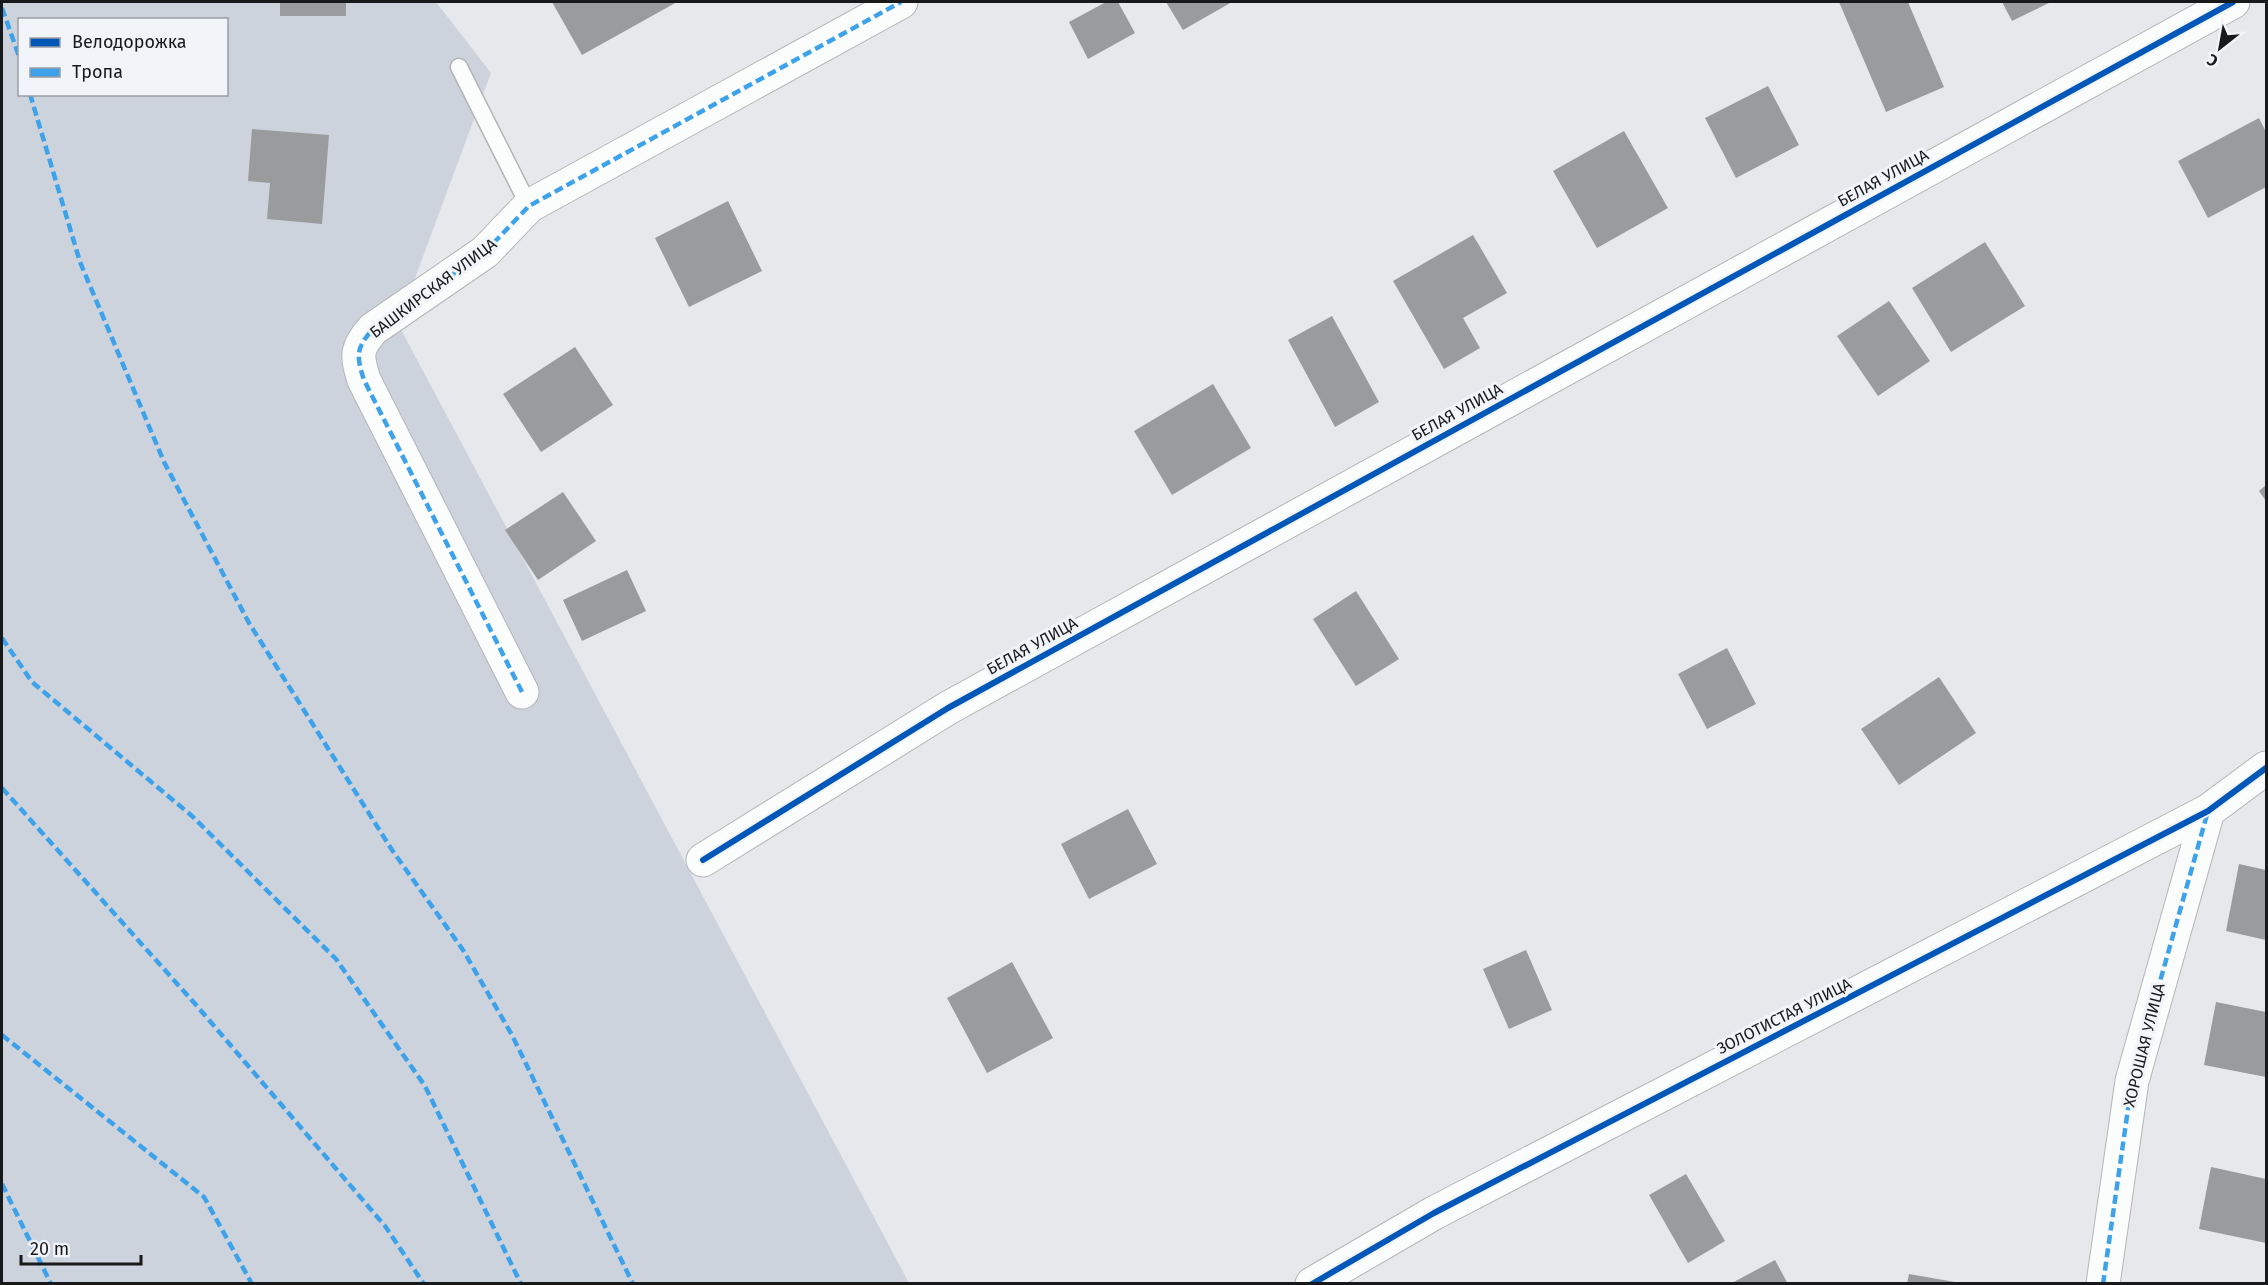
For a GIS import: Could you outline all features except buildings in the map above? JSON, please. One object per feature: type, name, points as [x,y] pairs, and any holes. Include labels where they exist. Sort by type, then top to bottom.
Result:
[{"type":"street","name":"БАШКИРСКАЯ УЛИЦА","points":[[522,692],[364,380],[358,362],[360,343],[373,329],[485,252],[530,207],[900,2]]},
{"type":"street","name":"БЕЛАЯ УЛИЦА","points":[[703,860],[948,708],[2233,2]]},
{"type":"street","name":"ЗОЛОТИСТАЯ УЛИЦА","points":[[1312,1284],[1445,1208],[2208,811],[2266,768]]},
{"type":"street","name":"ХОРОШАЯ УЛИЦА","points":[[2103,1284],[2132,1081],[2208,811]]},
{"type":"lane","points":[[459,67],[530,207]]},
{"type":"shaded area","points":[[2,2],[436,2],[491,73],[398,324],[909,1283],[2,1284]]},
{"type":"marked path","points":[[522,692],[364,380],[359,358],[363,341],[373,329],[485,252],[529,206],[901,2]]},
{"type":"marked path","points":[[2,8],[18,53]]},
{"type":"marked path","points":[[31,96],[80,262],[164,462],[249,623],[392,850],[463,950],[512,1035],[633,1284]]},
{"type":"marked path","points":[[2,638],[32,682],[192,816],[336,959],[425,1086],[521,1284]]},
{"type":"marked path","points":[[2,788],[197,1006],[385,1226],[424,1284]]},
{"type":"marked path","points":[[2103,1284],[2132,1081],[2208,811]]},
{"type":"marked path","points":[[2,1035],[204,1197],[252,1284]]},
{"type":"marked path","points":[[2,1184],[51,1284]]},
{"type":"cycle path","points":[[703,860],[948,708],[2233,2]]},
{"type":"cycle path","points":[[1312,1284],[1434,1213],[2208,811],[2266,768]]}]
